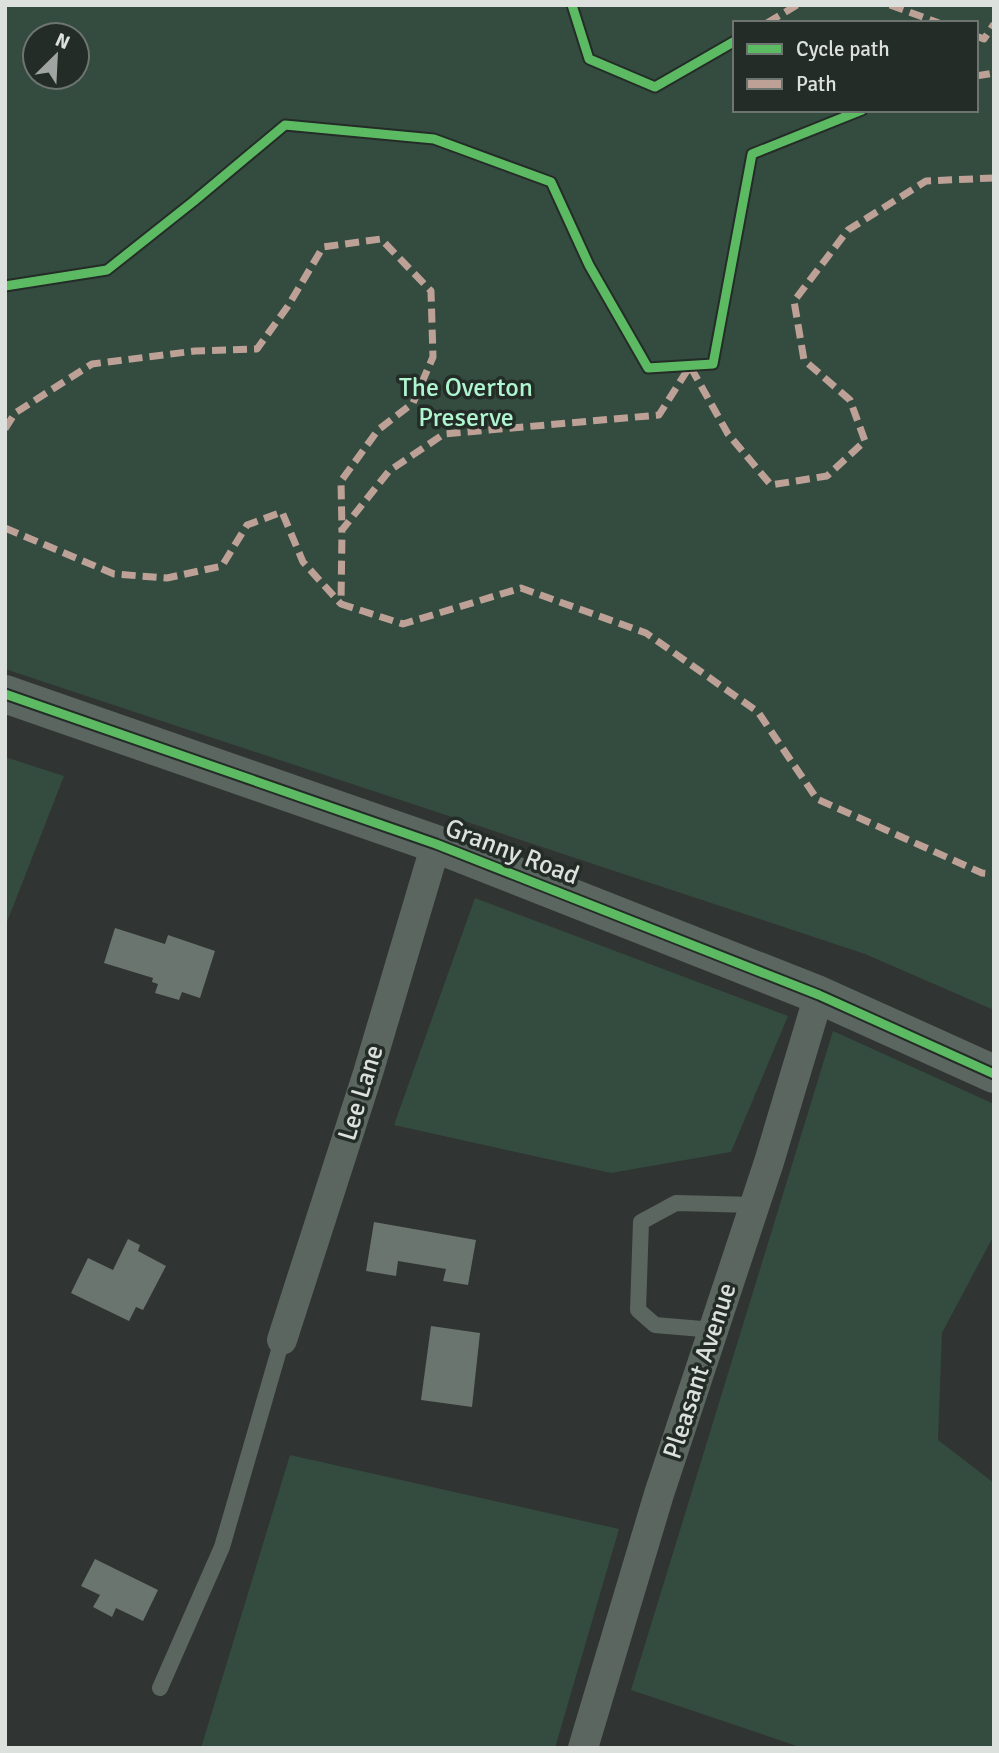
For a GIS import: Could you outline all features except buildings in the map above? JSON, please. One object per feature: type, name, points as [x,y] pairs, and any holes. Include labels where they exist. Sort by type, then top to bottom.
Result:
[{"type":"street","name":"Granny Road","points":[[5,694],[436,844],[819,995],[994,1074]]},
{"type":"street","name":"Lee Lane","points":[[282,1340],[368,1073],[436,844]]},
{"type":"street","name":"Pleasant Avenue","points":[[583,1748],[659,1494],[755,1205],[819,995]]},
{"type":"lane","points":[[714,1330],[655,1325],[638,1310],[641,1222],[677,1203],[755,1205]]},
{"type":"lane","points":[[160,1688],[222,1547],[282,1340]]},
{"type":"green space","name":"The Overton Preserve","points":[[5,5],[994,5],[994,1010],[865,954],[5,669]]},
{"type":"green space","points":[[5,757],[64,776],[5,927]]},
{"type":"green space","points":[[475,898],[788,1016],[731,1152],[611,1173],[394,1125]]},
{"type":"green space","points":[[833,1031],[994,1104],[994,1235],[942,1333],[938,1440],[994,1483],[994,1748],[803,1748],[631,1690]]},
{"type":"green space","points":[[290,1455],[619,1529],[555,1748],[201,1748]]},
{"type":"marked path","points":[[770,21],[797,5]]},
{"type":"marked path","points":[[890,5],[934,21]]},
{"type":"marked path","points":[[978,37],[984,39],[994,24]]},
{"type":"marked path","points":[[978,76],[994,73]]},
{"type":"marked path","points":[[994,178],[926,181],[848,230],[794,301],[804,360],[850,400],[865,441],[827,476],[771,485],[728,434],[690,366],[659,415],[444,434],[389,471],[342,530],[341,604],[403,624],[521,588],[646,633],[758,712],[817,799],[982,873],[994,874]]},
{"type":"marked path","points":[[5,429],[15,413],[92,364],[195,351],[257,349],[288,306],[323,247],[381,239],[431,291],[433,357],[413,403],[378,430],[341,481],[342,530]]},
{"type":"marked path","points":[[5,528],[114,574],[167,578],[222,566],[247,525],[282,512],[303,562],[341,604]]},
{"type":"cycle path","points":[[572,5],[589,59],[655,87],[733,42]]},
{"type":"cycle path","points":[[5,286],[107,270],[285,125],[434,139],[551,182],[589,265],[648,368],[713,364],[752,154],[857,112]]},
{"type":"cycle path","points":[[5,694],[436,844],[819,995],[994,1074]]}]
